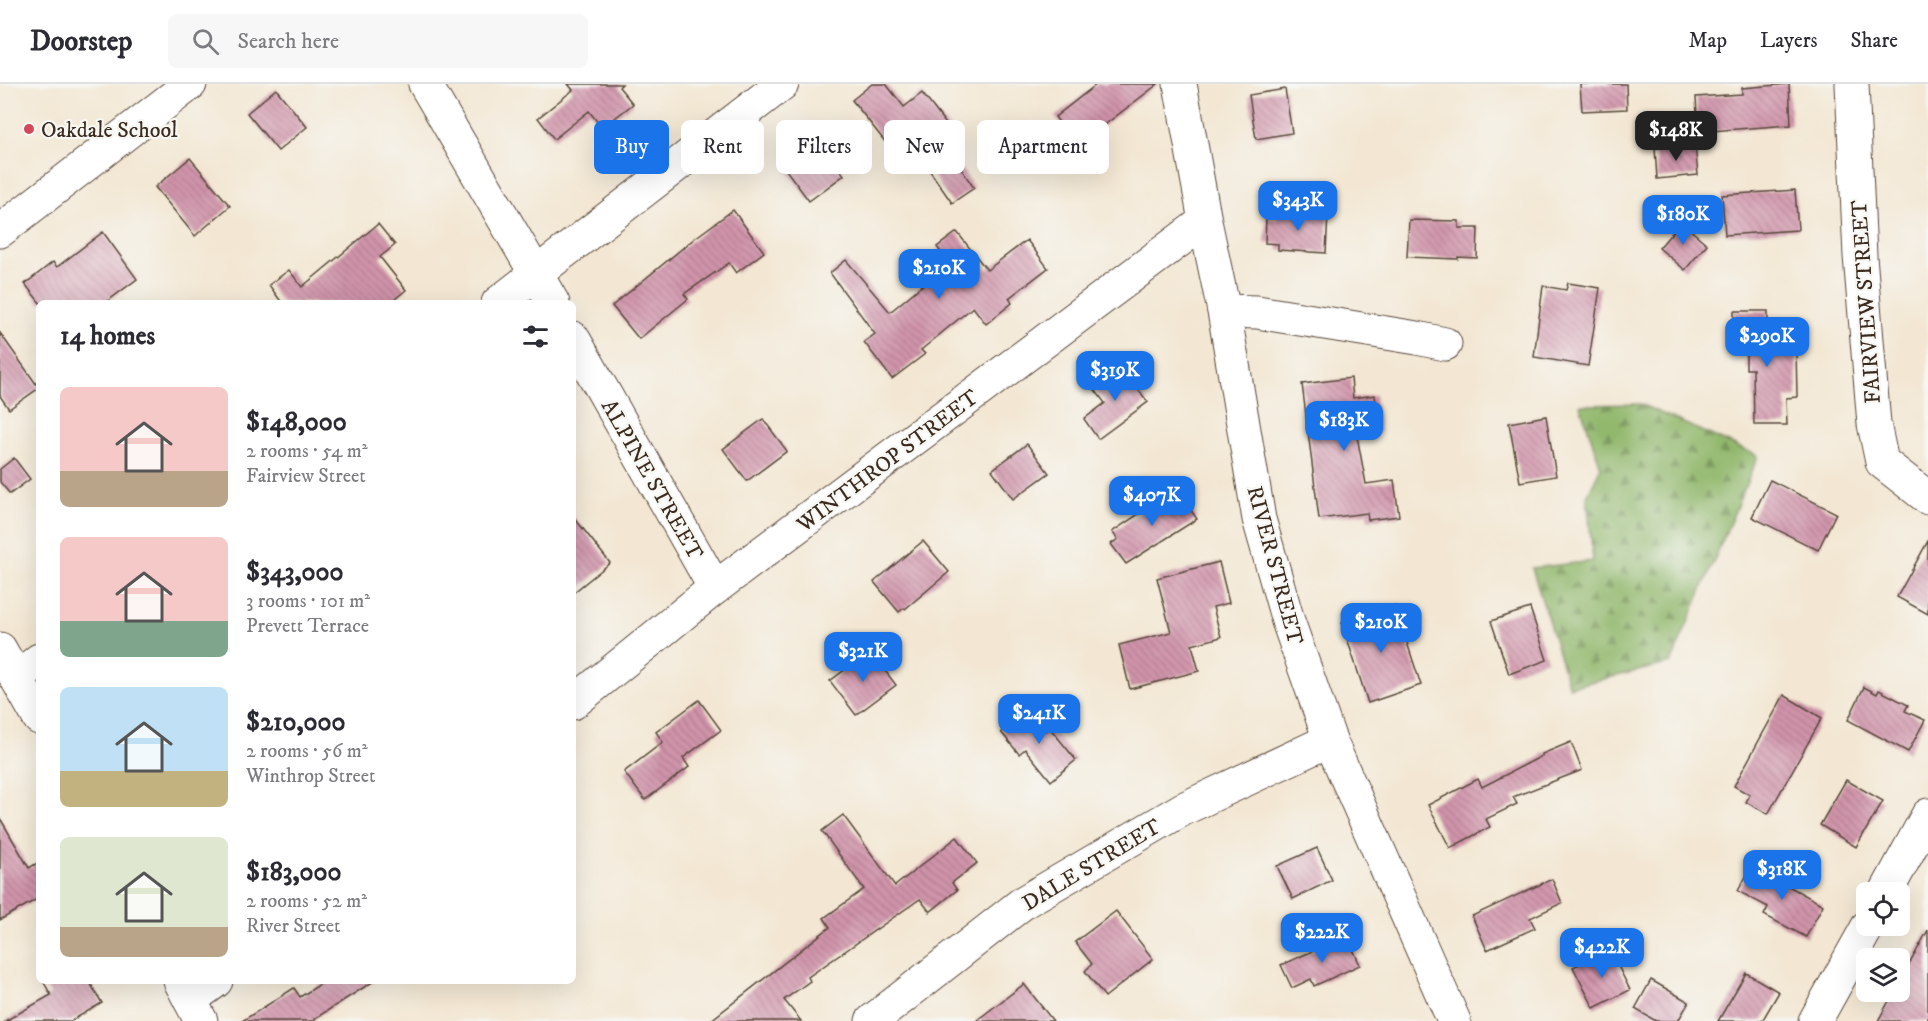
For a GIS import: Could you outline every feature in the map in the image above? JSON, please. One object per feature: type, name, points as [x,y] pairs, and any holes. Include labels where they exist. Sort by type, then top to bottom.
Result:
[{"type":"street","points":[[0,231],[190,84]]},
{"type":"street","points":[[425,84],[551,300]]},
{"type":"street","points":[[502,300],[782,84]]},
{"type":"street","name":"RIVER STREET","points":[[1180,84],[1224,311],[1259,519],[1288,621],[1330,740],[1454,1021]]},
{"type":"street","name":"FAIRVIEW STREET","points":[[1852,84],[1860,256],[1874,424],[1882,462],[1928,498]]},
{"type":"street","name":"WINTHROP STREET","points":[[576,701],[715,588],[1205,221]]},
{"type":"street","points":[[1224,311],[1257,312],[1445,344]]},
{"type":"street","name":"ALPINE STREET","points":[[576,343],[715,588]]},
{"type":"street","points":[[0,649],[28,669],[36,705]]},
{"type":"street","name":"DALE STREET","points":[[872,1021],[1024,902],[1183,809],[1330,740]]},
{"type":"street","points":[[1891,882],[1928,815]]},
{"type":"street","points":[[1815,1021],[1862,936]]},
{"type":"street","points":[[190,1001],[212,984]]},
{"type":"green space","points":[[1640,404],[1758,456],[1671,663],[1569,687],[1532,568],[1593,561],[1587,496],[1601,467],[1580,405]]},
{"type":"building","points":[[568,84],[622,84],[619,87],[633,104],[612,120],[596,120],[589,111],[554,139],[538,118],[573,90]]},
{"type":"building","points":[[872,84],[886,84],[904,107],[922,93],[943,120],[884,120],[884,140],[872,125],[872,120],[868,120],[852,100]]},
{"type":"building","points":[[1097,84],[1158,84],[1109,122],[1057,120],[1055,117]]},
{"type":"building","points":[[1580,84],[1626,84],[1627,109],[1582,111]]},
{"type":"building","points":[[1789,84],[1791,125],[1698,132],[1696,97],[1742,94],[1742,88]]},
{"type":"building","points":[[276,89],[307,127],[278,151],[247,113]]},
{"type":"building","points":[[1285,89],[1292,133],[1256,139],[1249,95]]},
{"type":"building","points":[[1695,145],[1698,175],[1657,179],[1655,148]]},
{"type":"building","points":[[190,158],[230,206],[195,236],[155,187]]},
{"type":"building","points":[[789,174],[843,174],[844,175],[809,201]]},
{"type":"building","points":[[932,174],[965,174],[974,188],[952,203]]},
{"type":"building","points":[[1795,190],[1798,230],[1725,235],[1722,195]]},
{"type":"building","points":[[733,210],[764,252],[736,273],[729,263],[684,294],[688,299],[639,339],[612,306]]},
{"type":"building","points":[[1278,212],[1328,214],[1326,253],[1278,250],[1278,244],[1265,243],[1266,218],[1278,219]]},
{"type":"building","points":[[1409,220],[1459,221],[1459,228],[1478,228],[1477,258],[1407,257]]},
{"type":"building","points":[[1681,222],[1707,244],[1685,270],[1659,248]]},
{"type":"building","points":[[378,224],[395,245],[380,257],[406,290],[394,300],[280,300],[269,285],[289,270],[302,287]]},
{"type":"building","points":[[103,232],[137,279],[109,300],[38,300],[25,284],[53,262],[57,267]]},
{"type":"building","points":[[957,232],[987,270],[1027,240],[1048,268],[1009,298],[1012,303],[986,324],[973,307],[921,350],[925,354],[892,379],[864,342],[875,334],[830,273],[846,260],[890,312],[943,268],[937,260],[943,255],[937,247]]},
{"type":"building","points":[[1568,283],[1600,288],[1588,366],[1534,357],[1543,286],[1566,290]]},
{"type":"building","points":[[1734,311],[1768,311],[1768,340],[1778,339],[1778,349],[1796,348],[1797,397],[1786,398],[1787,425],[1754,425],[1753,369],[1746,369],[1746,341],[1734,341]]},
{"type":"building","points":[[0,333],[36,384],[36,390],[9,409],[0,396]]},
{"type":"building","points":[[1119,365],[1148,402],[1098,439],[1084,419],[1105,403],[1092,386]]},
{"type":"building","points":[[1351,378],[1353,398],[1375,395],[1380,433],[1357,436],[1366,484],[1394,480],[1399,516],[1368,520],[1367,513],[1319,519],[1302,384]]},
{"type":"building","points":[[1546,416],[1556,476],[1520,482],[1509,423]]},
{"type":"building","points":[[763,419],[787,451],[747,481],[723,449]]},
{"type":"building","points":[[1027,444],[1049,473],[1013,499],[992,470]]},
{"type":"building","points":[[14,458],[30,479],[10,494],[0,482],[0,469]]},
{"type":"building","points":[[1770,480],[1836,513],[1818,550],[1752,517]]},
{"type":"building","points":[[1176,489],[1197,519],[1126,564],[1111,544],[1118,539],[1112,532]]},
{"type":"building","points":[[576,520],[610,563],[576,591]]},
{"type":"building","points":[[923,541],[949,572],[899,612],[874,582]]},
{"type":"building","points":[[1928,541],[1928,614],[1897,597]]},
{"type":"building","points":[[1219,562],[1229,603],[1213,607],[1221,637],[1192,645],[1199,671],[1130,689],[1119,645],[1171,632],[1157,578]]},
{"type":"building","points":[[1395,606],[1421,685],[1368,703],[1342,623]]},
{"type":"building","points":[[1530,608],[1547,660],[1509,674],[1491,621]]},
{"type":"building","points":[[870,651],[896,685],[856,715],[830,681]]},
{"type":"building","points":[[1864,687],[1877,694],[1879,690],[1908,705],[1905,711],[1925,720],[1908,752],[1848,720]]},
{"type":"building","points":[[1784,695],[1822,718],[1768,814],[1746,802],[1750,795],[1734,786]]},
{"type":"building","points":[[699,700],[721,730],[683,758],[689,767],[645,800],[624,772],[663,742],[656,732]]},
{"type":"building","points":[[1029,710],[1046,731],[1050,728],[1076,760],[1051,781],[1025,749],[1019,754],[1001,732]]},
{"type":"building","points":[[1571,742],[1582,770],[1513,797],[1517,804],[1486,819],[1490,827],[1450,848],[1428,805],[1478,779],[1482,787],[1542,754]]},
{"type":"building","points":[[1846,780],[1883,801],[1856,847],[1820,825]]},
{"type":"building","points":[[843,815],[895,886],[957,837],[977,863],[952,883],[957,890],[930,912],[920,899],[808,977],[810,981],[784,1000],[801,1021],[710,1021],[830,927],[824,918],[864,889],[822,831]]},
{"type":"building","points":[[0,818],[29,868],[36,864],[36,900],[0,920]]},
{"type":"building","points":[[1317,848],[1332,880],[1293,899],[1277,866]]},
{"type":"building","points":[[1752,866],[1823,905],[1806,937],[1764,915],[1768,907],[1738,891]]},
{"type":"building","points":[[1552,879],[1562,903],[1530,918],[1535,928],[1487,950],[1472,916]]},
{"type":"building","points":[[1116,911],[1153,959],[1105,997],[1085,971],[1092,964],[1075,942]]},
{"type":"building","points":[[1928,930],[1928,1021],[1878,1021],[1888,1002],[1910,1002],[1910,963]]},
{"type":"building","points":[[1347,936],[1360,965],[1314,986],[1311,979],[1292,988],[1281,965]]},
{"type":"building","points":[[1610,950],[1630,990],[1594,1008],[1573,967]]},
{"type":"building","points":[[1746,973],[1779,992],[1762,1021],[1718,1021]]},
{"type":"building","points":[[1651,980],[1689,1002],[1678,1021],[1656,1021],[1635,1009]]},
{"type":"building","points":[[45,984],[91,984],[102,1003],[71,1021],[5,1021],[51,995]]},
{"type":"building","points":[[320,984],[369,984],[314,1019],[315,1021],[242,1021],[294,988],[300,997]]},
{"type":"building","points":[[1024,984],[1053,1021],[976,1021]]},
{"type":"place","name":"Oakdale School","points":[[29,129]]}]
